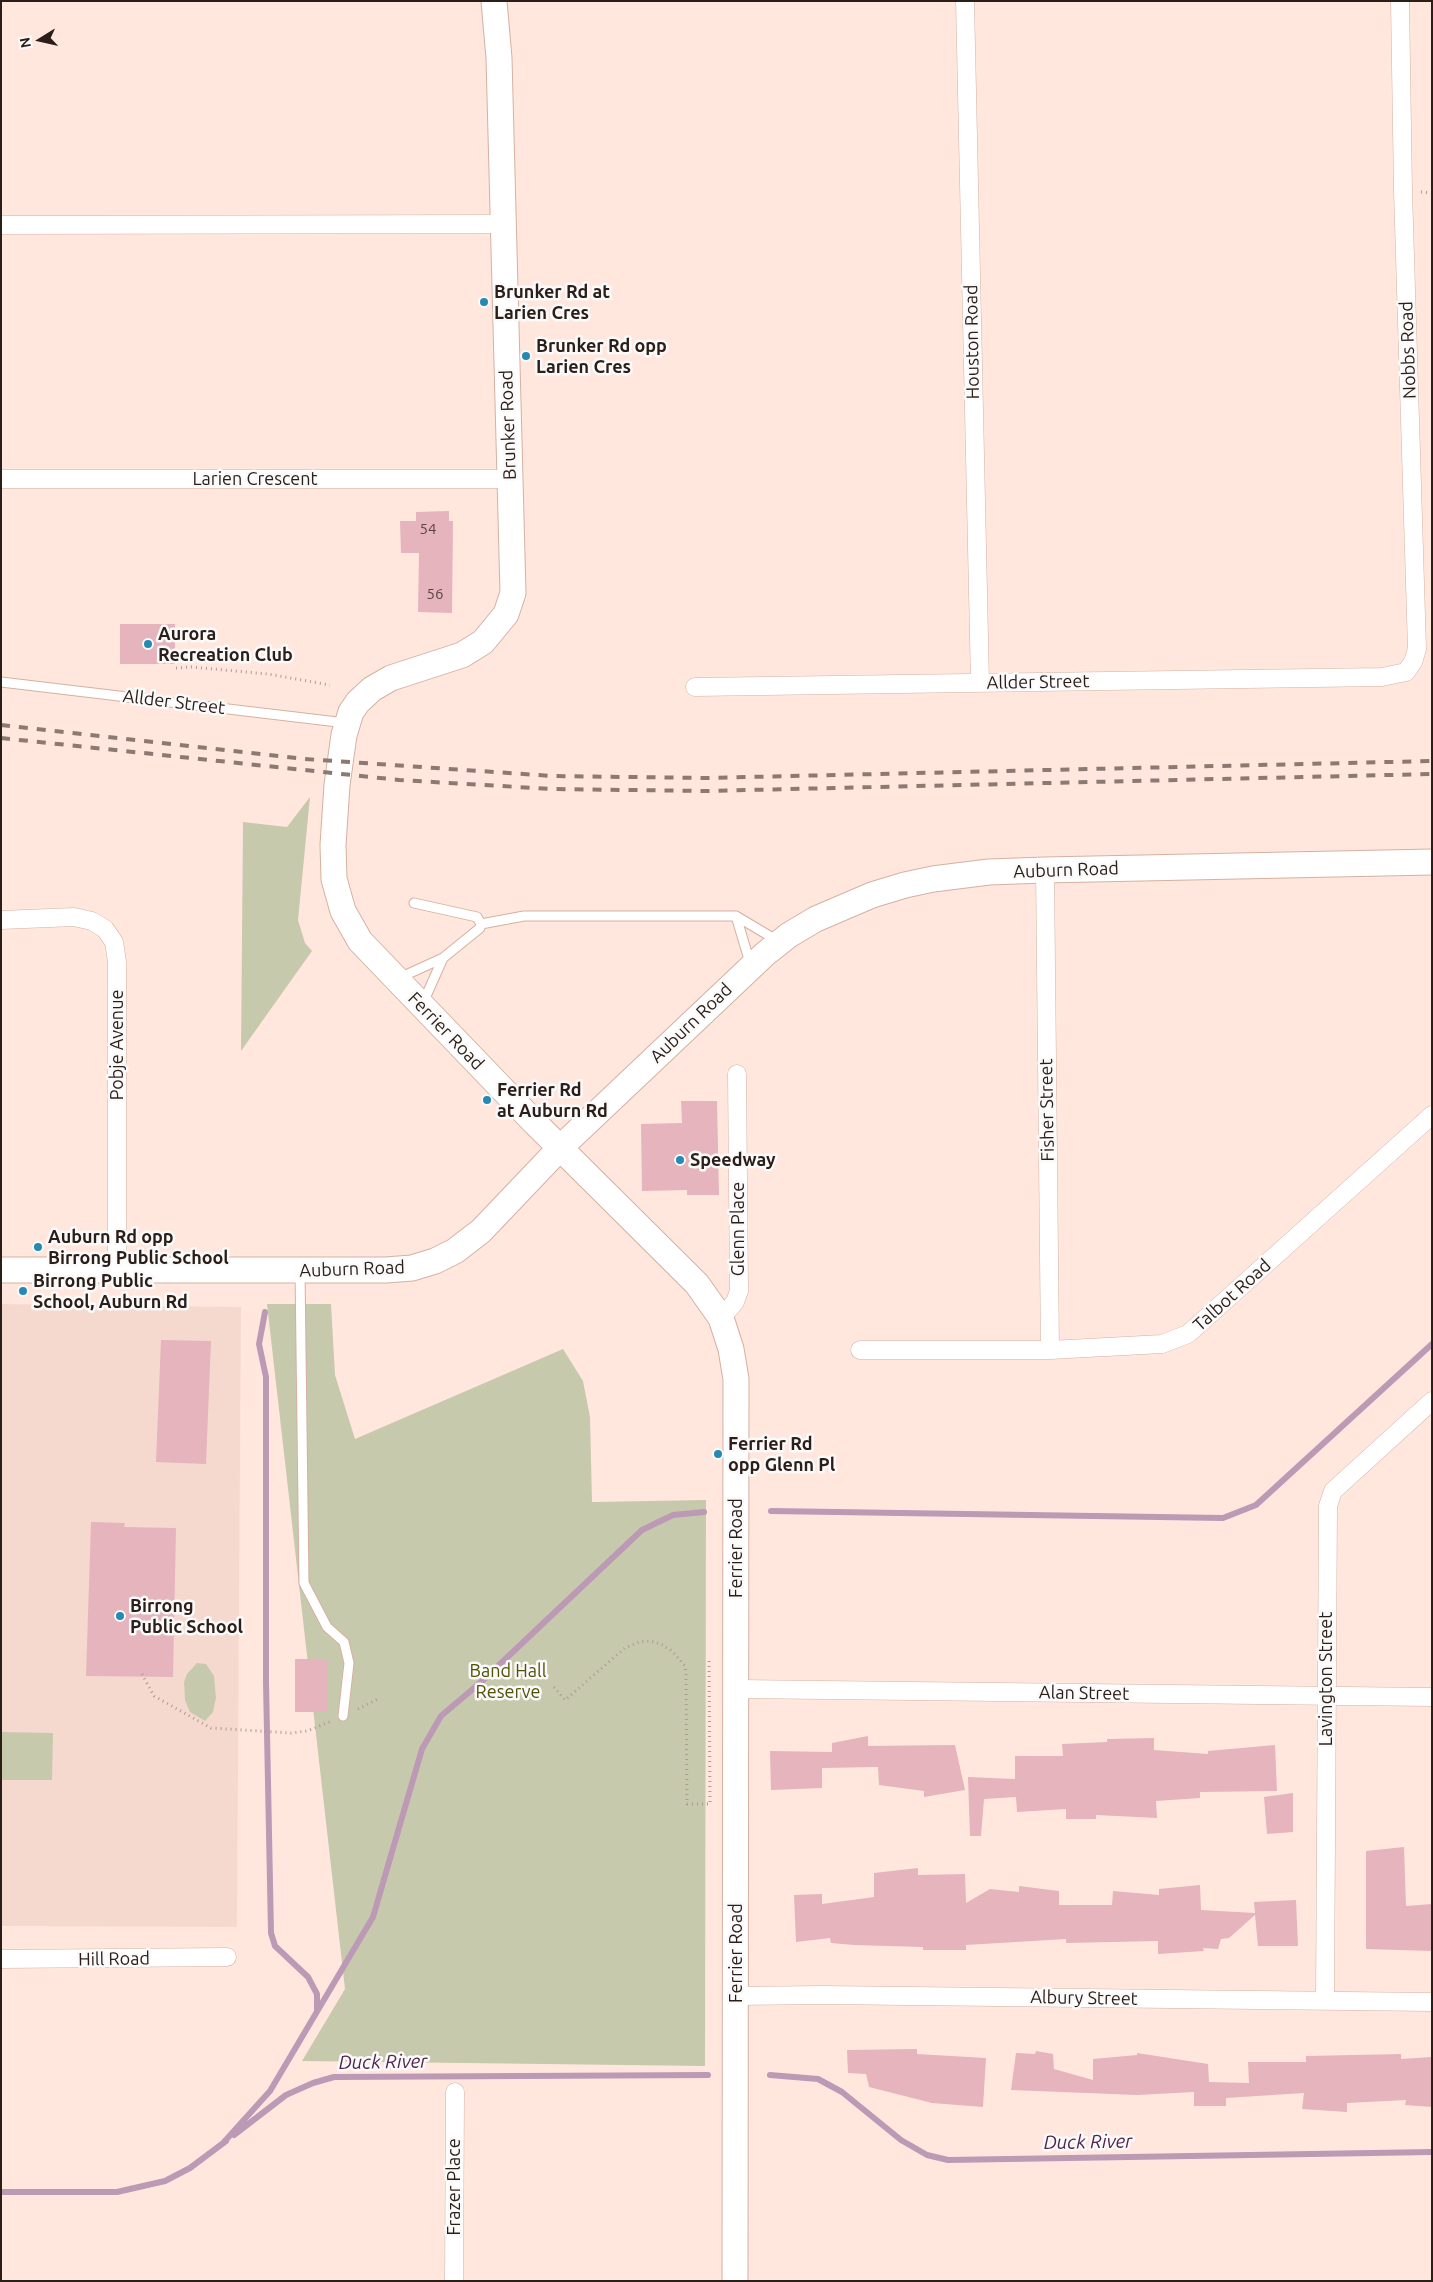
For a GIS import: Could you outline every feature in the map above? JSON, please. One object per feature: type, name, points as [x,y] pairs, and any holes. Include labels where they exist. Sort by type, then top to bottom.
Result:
[{"type":"main road","points":[[486,1],[499,58]]},
{"type":"main road","name":"Brunker Road","points":[[352,713],[372,689],[391,678],[462,655],[483,642],[500,624],[510,605],[513,592],[499,58],[494,1]]},
{"type":"main road","name":"Brunker Road","points":[[499,58],[504,1]]},
{"type":"main road","name":"Ferrier Road","points":[[352,713],[337,785],[334,827],[334,879],[349,924],[360,941],[396,980],[697,1284],[721,1318],[731,1349],[736,1379],[735,2281]]},
{"type":"main road","name":"Auburn Road","points":[[1,1270],[386,1270],[412,1268],[435,1261],[455,1251],[482,1231],[561,1147],[751,966],[779,942],[816,919],[844,906],[905,884],[933,878],[989,872],[1432,862]]},
{"type":"street","name":"Houston Road","points":[[965,1],[980,683]]},
{"type":"street","name":"Nobbs Road","points":[[1382,677],[1406,672],[1413,662],[1417,649],[1404,211],[1400,1]]},
{"type":"street","points":[[1,225],[502,224]]},
{"type":"street","name":"Larien Crescent","points":[[1,479],[510,478]]},
{"type":"street","name":"Allder Street","points":[[695,687],[1382,677]]},
{"type":"street","name":"Fisher Street","points":[[1044,870],[1050,1350]]},
{"type":"street","name":"Pobje Avenue","points":[[1,920],[74,917],[92,921],[105,929],[114,942],[117,962],[117,1270]]},
{"type":"street","name":"Glenn Place","points":[[721,1318],[735,1302],[739,1291],[737,1074]]},
{"type":"street","name":"Talbot Road","points":[[860,1350],[1050,1350],[1162,1344],[1188,1334],[1432,1115]]},
{"type":"street","name":"Lavington Street","points":[[1325,2001],[1325,1695],[1328,1506],[1333,1491],[1432,1401]]},
{"type":"street","name":"Alan Street","points":[[737,1689],[1432,1697]]},
{"type":"street","name":"Hill Road","points":[[1,1959],[227,1957]]},
{"type":"street","name":"Albury Street","points":[[735,1996],[822,1994],[1432,2002]]},
{"type":"street","name":"Frazer Place","points":[[454,2281],[455,2092]]},
{"type":"lane","name":"Allder Street","points":[[1,682],[352,713]]},
{"type":"lane","points":[[414,903],[477,917],[481,924]]},
{"type":"lane","points":[[481,924],[524,916],[736,916],[779,942]]},
{"type":"lane","points":[[736,916],[751,966]]},
{"type":"lane","points":[[396,980],[443,958],[480,928],[481,924]]},
{"type":"lane","points":[[422,1006],[443,958]]},
{"type":"lane","points":[[300,1271],[304,1583],[327,1626],[344,1642],[349,1663],[343,1716]]},
{"type":"path","points":[[176,668],[191,667],[268,674],[330,685]]},
{"type":"path","points":[[554,1687],[565,1700],[626,1648],[639,1642],[650,1641],[662,1644],[672,1651],[684,1666],[686,1673],[686,1804],[710,1804],[709,1658]]},
{"type":"path","points":[[142,1674],[154,1696],[211,1728],[291,1733]]},
{"type":"shaded area","name":"Birrong Public School","points":[[1,1304],[241,1307],[237,1927],[1,1926]]},
{"type":"green space","points":[[310,797],[298,920],[305,943],[312,951],[241,1051],[243,822],[287,827]]},
{"type":"green space","name":"Band Hall Reserve","points":[[267,1304],[331,1304],[335,1375],[355,1439],[563,1349],[583,1381],[590,1417],[592,1502],[706,1500],[705,2066],[302,2061],[345,1989]]},
{"type":"green space","points":[[197,1663],[206,1664],[214,1676],[216,1698],[213,1712],[205,1721],[190,1712],[185,1700],[184,1682],[187,1674]]},
{"type":"green space","points":[[1,1732],[53,1733],[52,1780],[1,1780]]},
{"type":"building","points":[[449,511],[449,521],[453,521],[452,613],[418,612],[419,553],[401,553],[400,521],[416,521],[416,512]]},
{"type":"building","name":"Aurora Recreation Club","points":[[120,624],[175,624],[175,664],[120,664]]},
{"type":"building","name":"Speedway","points":[[681,1101],[717,1101],[719,1195],[687,1195],[687,1190],[642,1191],[641,1124],[682,1123]]},
{"type":"building","points":[[161,1340],[211,1341],[206,1464],[156,1462]]},
{"type":"building","points":[[91,1522],[125,1523],[124,1527],[176,1528],[173,1677],[86,1676]]},
{"type":"building","points":[[295,1659],[328,1659],[328,1712],[295,1712]]},
{"type":"building","points":[[868,1736],[868,1746],[955,1745],[965,1790],[924,1797],[924,1791],[879,1785],[878,1767],[822,1768],[822,1788],[771,1790],[770,1751],[832,1752],[832,1743]]},
{"type":"building","points":[[1154,1738],[1154,1750],[1208,1754],[1208,1751],[1275,1745],[1277,1791],[1200,1792],[1200,1798],[1156,1801],[1157,1818],[1096,1815],[1096,1819],[1066,1819],[1066,1809],[1017,1812],[1016,1797],[984,1799],[981,1836],[970,1836],[968,1777],[1015,1779],[1015,1756],[1063,1756],[1062,1744],[1107,1742],[1107,1739]]},
{"type":"building","points":[[1293,1793],[1293,1832],[1267,1834],[1264,1797]]},
{"type":"building","points":[[1404,1847],[1406,1906],[1432,1904],[1432,1951],[1366,1949],[1366,1851]]},
{"type":"building","points":[[918,1868],[918,1875],[965,1874],[966,1903],[990,1889],[1019,1892],[1019,1886],[1059,1891],[1059,1905],[1112,1905],[1113,1891],[1159,1895],[1159,1889],[1200,1885],[1201,1910],[1255,1913],[1254,1902],[1296,1900],[1298,1946],[1258,1946],[1255,1915],[1229,1938],[1221,1939],[1218,1949],[1203,1948],[1204,1951],[1158,1954],[1158,1941],[1066,1943],[1066,1939],[966,1945],[966,1950],[923,1950],[923,1947],[831,1943],[830,1938],[796,1942],[794,1895],[822,1894],[822,1904],[874,1897],[874,1873]]},
{"type":"building","points":[[917,2049],[917,2054],[986,2058],[983,2107],[932,2103],[869,2087],[866,2074],[848,2073],[847,2050]]},
{"type":"building","points":[[1036,2051],[1053,2054],[1054,2069],[1093,2080],[1093,2059],[1137,2055],[1137,2053],[1208,2064],[1209,2082],[1249,2083],[1248,2062],[1306,2062],[1306,2056],[1401,2054],[1401,2059],[1432,2057],[1432,2107],[1405,2105],[1406,2100],[1347,2103],[1347,2112],[1302,2109],[1304,2093],[1226,2098],[1226,2106],[1194,2106],[1194,2092],[1137,2095],[1011,2090],[1016,2053],[1035,2054]]},
{"type":"waterway","points":[[265,1312],[259,1344],[266,1377],[266,1682],[271,1933],[275,1946],[308,1977],[317,1994],[317,2010]]},
{"type":"waterway","points":[[771,1511],[1223,1518],[1256,1505],[1432,1344]]},
{"type":"waterway","points":[[224,2142],[270,2091],[373,1917],[422,1749],[441,1716],[481,1682],[642,1530],[673,1515],[704,1512]]},
{"type":"waterway","name":"Duck River","points":[[234,2135],[286,2095],[313,2083],[334,2077],[708,2075]]},
{"type":"waterway","name":"Duck River","points":[[770,2075],[818,2079],[842,2092],[901,2140],[927,2155],[948,2160],[1432,2152]]},
{"type":"waterway","name":"Duck River","points":[[1,2192],[117,2192],[165,2181],[190,2168],[226,2141]]},
{"type":"railway","points":[[1,725],[305,759],[552,776],[706,778],[1432,761]]},
{"type":"railway","points":[[1,738],[399,780],[552,789],[706,791],[1432,774]]},
{"type":"place","name":"Brunker Rd at Larien Cres","points":[[484,302]]},
{"type":"place","name":"Brunker Rd opp Larien Cres","points":[[526,356]]},
{"type":"place","name":"Aurora Recreation Club","points":[[148,644]]},
{"type":"place","name":"Ferrier Rd at Auburn Rd","points":[[487,1100]]},
{"type":"place","name":"Speedway","points":[[680,1160]]},
{"type":"place","name":"Auburn Rd opp Birrong Public School","points":[[38,1247]]},
{"type":"place","name":"Birrong Public School, Auburn Rd","points":[[23,1291]]},
{"type":"place","name":"Ferrier Rd opp Glenn Pl","points":[[718,1454]]},
{"type":"place","name":"Birrong Public School","points":[[120,1616]]}]
